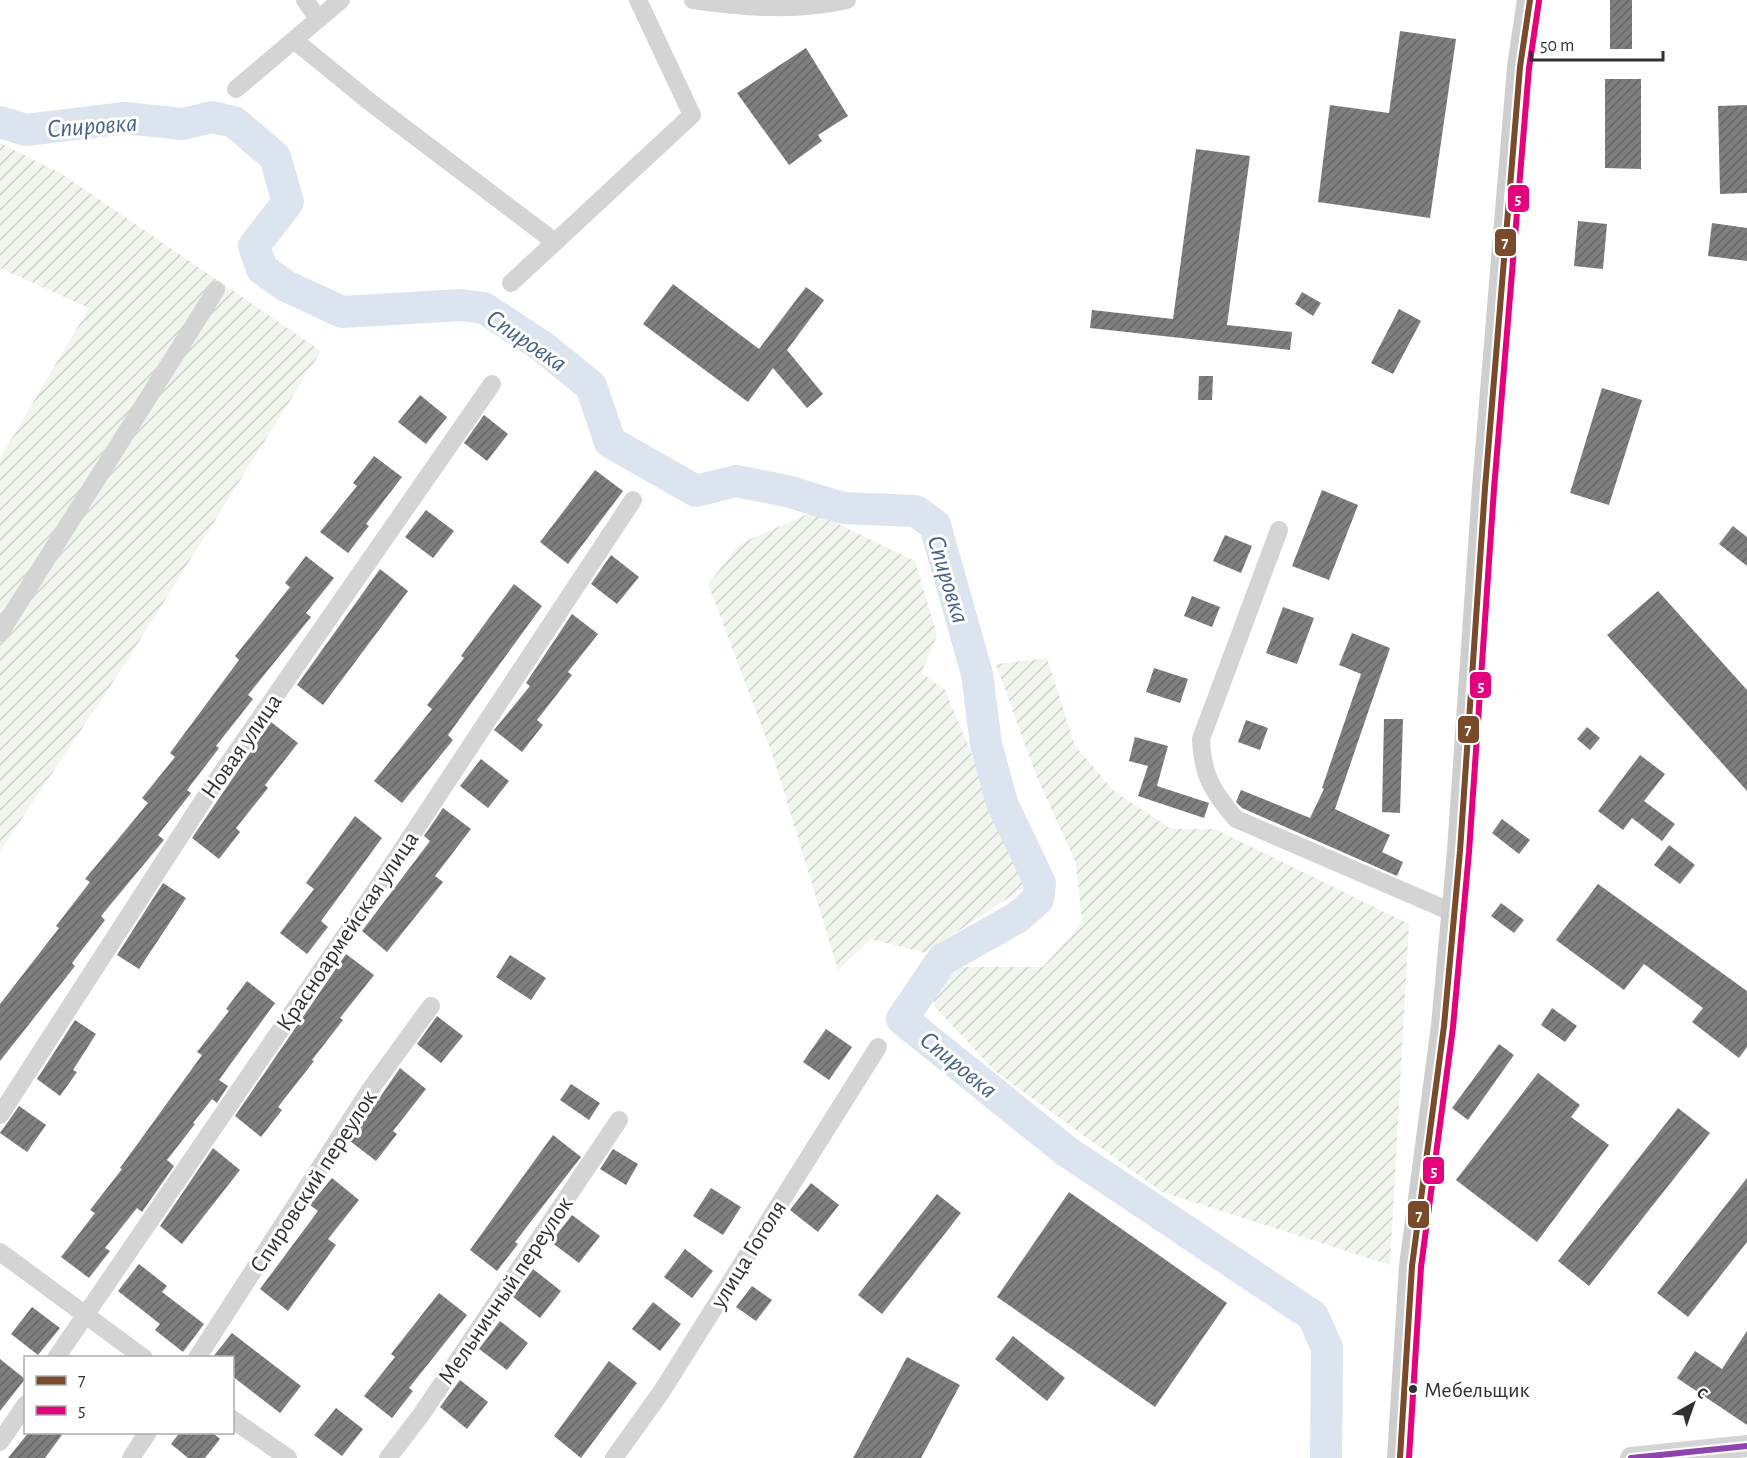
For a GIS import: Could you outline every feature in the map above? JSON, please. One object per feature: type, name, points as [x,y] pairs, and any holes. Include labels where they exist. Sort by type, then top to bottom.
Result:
[{"type":"main road","points":[[1400,1458],[1412,1266],[1444,1026],[1519,79],[1530,0]]},
{"type":"street","points":[[305,0],[318,19]]},
{"type":"street","points":[[236,89],[341,0]]},
{"type":"street","points":[[511,283],[692,115],[638,0]]},
{"type":"street","points":[[693,0],[793,9],[847,0]]},
{"type":"street","points":[[294,40],[370,102],[555,242]]},
{"type":"street","points":[[0,633],[216,290]]},
{"type":"street","name":"Новая улица","points":[[0,1115],[212,787],[492,384]]},
{"type":"street","name":"Красноармейская улица","points":[[57,1356],[356,921],[633,500]]},
{"type":"street","points":[[1279,530],[1201,739],[1202,760],[1214,793],[1236,819],[1454,913]]},
{"type":"street","name":"Спировский переулок","points":[[198,1356],[370,1090],[431,1006]]},
{"type":"street","name":"улица Гоголя","points":[[614,1458],[662,1391],[878,1047]]},
{"type":"street","name":"Мельничный переулок","points":[[388,1458],[421,1415],[619,1120]]},
{"type":"street","points":[[0,1252],[141,1356]]},
{"type":"street","points":[[0,1442],[24,1407]]},
{"type":"street","points":[[234,1420],[288,1458]]},
{"type":"street","points":[[131,1458],[147,1434]]},
{"type":"street","points":[[1631,1458],[1747,1446]]},
{"type":"shaded area","points":[[0,143],[62,174],[321,351],[123,667],[0,851],[0,458],[89,308],[0,268]]},
{"type":"shaded area","points":[[813,512],[915,561],[937,635],[921,673],[945,690],[1026,886],[925,953],[871,939],[838,970],[774,759],[708,584],[741,543]]},
{"type":"shaded area","points":[[1047,658],[1075,746],[1114,791],[1171,829],[1215,829],[1409,924],[1390,1265],[1162,1192],[995,1071],[935,1007],[930,986],[945,967],[1043,967],[1082,923],[1076,863],[1036,775],[996,664]]},
{"type":"building","points":[[1610,0],[1632,0],[1632,49],[1610,49]]},
{"type":"building","points":[[1400,31],[1456,39],[1430,218],[1318,202],[1330,105],[1389,113]]},
{"type":"building","points":[[806,48],[848,116],[818,135],[822,141],[789,165],[737,93]]},
{"type":"building","points":[[1605,79],[1641,79],[1641,169],[1605,168]]},
{"type":"building","points":[[1747,105],[1747,193],[1720,194],[1718,106]]},
{"type":"building","points":[[1196,149],[1250,156],[1227,325],[1292,332],[1290,350],[1090,328],[1092,310],[1173,319]]},
{"type":"building","points":[[1578,221],[1607,224],[1603,269],[1574,266]]},
{"type":"building","points":[[1712,223],[1747,228],[1747,261],[1708,256]]},
{"type":"building","points":[[673,284],[759,349],[806,287],[824,300],[787,350],[823,394],[807,408],[773,368],[748,402],[643,324]]},
{"type":"building","points":[[1302,292],[1321,303],[1313,316],[1295,304]]},
{"type":"building","points":[[1399,309],[1421,321],[1393,374],[1371,363]]},
{"type":"building","points":[[1199,376],[1213,376],[1212,400],[1198,400]]},
{"type":"building","points":[[1602,388],[1642,400],[1609,505],[1570,493]]},
{"type":"building","points":[[420,395],[447,417],[426,444],[398,422]]},
{"type":"building","points":[[484,415],[508,434],[487,461],[464,443]]},
{"type":"building","points":[[374,456],[402,477],[366,524],[369,526],[348,553],[320,532],[357,486],[353,483]]},
{"type":"building","points":[[595,470],[623,491],[568,564],[540,542]]},
{"type":"building","points":[[1322,490],[1358,505],[1329,580],[1292,566]]},
{"type":"building","points":[[426,510],[454,531],[433,558],[405,537]]},
{"type":"building","points":[[1733,526],[1747,537],[1747,566],[1719,544]]},
{"type":"building","points":[[1225,535],[1252,546],[1241,573],[1213,561]]},
{"type":"building","points":[[611,555],[639,577],[617,604],[591,584]]},
{"type":"building","points":[[306,556],[334,578],[306,613],[311,617],[248,695],[253,699],[216,746],[219,748],[187,790],[191,793],[158,835],[164,840],[101,916],[105,920],[72,963],[75,966],[0,1061],[0,1004],[59,928],[56,926],[90,882],[85,879],[148,803],[142,798],[175,757],[170,753],[239,660],[235,656],[290,587],[285,583]]},
{"type":"building","points":[[380,569],[408,591],[323,705],[297,685]]},
{"type":"building","points":[[514,584],[542,606],[448,735],[453,740],[402,803],[374,781],[432,709],[427,705],[464,658],[461,656]]},
{"type":"building","points":[[1658,591],[1747,690],[1747,791],[1607,635]]},
{"type":"building","points":[[1192,596],[1220,607],[1212,627],[1184,616]]},
{"type":"building","points":[[1283,607],[1314,618],[1297,664],[1266,653]]},
{"type":"building","points":[[572,614],[598,634],[568,672],[572,675],[537,720],[543,725],[522,752],[494,730],[530,686],[526,683]]},
{"type":"building","points":[[1352,633],[1390,648],[1335,809],[1390,835],[1382,852],[1403,862],[1397,876],[1242,808],[1236,802],[1241,790],[1310,818],[1324,789],[1322,788],[1361,674],[1339,665]]},
{"type":"building","points":[[1154,668],[1188,679],[1180,703],[1146,692]]},
{"type":"building","points":[[1384,719],[1403,719],[1400,813],[1382,812]]},
{"type":"building","points":[[1246,720],[1268,728],[1260,750],[1238,742]]},
{"type":"building","points":[[271,722],[298,743],[265,785],[268,788],[236,828],[240,832],[219,859],[192,838]]},
{"type":"building","points":[[1587,727],[1600,738],[1590,750],[1577,739]]},
{"type":"building","points":[[1135,737],[1168,746],[1157,786],[1209,803],[1204,818],[1138,796],[1148,766],[1129,761]]},
{"type":"building","points":[[1640,755],[1665,774],[1644,801],[1675,824],[1662,841],[1632,818],[1623,830],[1598,811]]},
{"type":"building","points":[[481,759],[509,781],[488,808],[460,786]]},
{"type":"building","points":[[443,808],[471,829],[435,876],[443,882],[387,952],[362,931],[430,841],[424,836]]},
{"type":"building","points":[[355,816],[382,838],[321,921],[328,927],[307,954],[280,933],[314,889],[306,883]]},
{"type":"building","points":[[1502,819],[1530,840],[1519,854],[1492,833]]},
{"type":"building","points":[[1669,845],[1695,865],[1680,884],[1654,865]]},
{"type":"building","points":[[163,883],[186,898],[139,969],[117,955]]},
{"type":"building","points":[[1598,884],[1747,991],[1747,1047],[1739,1058],[1692,1022],[1703,1008],[1644,964],[1624,990],[1556,940]]},
{"type":"building","points":[[1501,903],[1524,920],[1514,933],[1491,916]]},
{"type":"building","points":[[346,954],[374,975],[340,1018],[343,1020],[278,1107],[282,1110],[261,1137],[235,1116]]},
{"type":"building","points":[[510,955],[546,978],[531,1000],[496,977]]},
{"type":"building","points":[[247,981],[275,1003],[219,1080],[228,1086],[217,1103],[212,1099],[193,1123],[195,1124],[167,1160],[174,1166],[142,1212],[137,1208],[105,1248],[110,1251],[89,1278],[61,1257],[95,1213],[90,1210],[122,1169],[120,1168],[202,1055],[197,1052],[229,1011],[226,1009]]},
{"type":"building","points":[[1552,1008],[1577,1026],[1565,1042],[1541,1025]]},
{"type":"building","points":[[437,1016],[463,1036],[441,1063],[417,1044]]},
{"type":"building","points":[[75,1020],[96,1034],[73,1070],[77,1072],[60,1096],[37,1079]]},
{"type":"building","points":[[826,1029],[852,1047],[829,1080],[803,1062]]},
{"type":"building","points":[[1499,1044],[1514,1055],[1468,1120],[1452,1108]]},
{"type":"building","points":[[400,1068],[426,1089],[393,1131],[397,1134],[376,1161],[350,1141]]},
{"type":"building","points":[[1538,1073],[1580,1105],[1571,1117],[1609,1145],[1537,1242],[1456,1180]]},
{"type":"building","points":[[571,1084],[600,1103],[589,1120],[560,1100]]},
{"type":"building","points":[[19,1106],[46,1125],[27,1152],[0,1133]]},
{"type":"building","points":[[1678,1108],[1710,1133],[1589,1286],[1558,1261]]},
{"type":"building","points":[[553,1135],[581,1157],[515,1242],[518,1244],[497,1271],[470,1250]]},
{"type":"building","points":[[213,1148],[240,1170],[182,1244],[160,1226]]},
{"type":"building","points":[[613,1149],[638,1164],[626,1185],[600,1169]]},
{"type":"building","points":[[332,1178],[359,1200],[328,1239],[336,1245],[288,1311],[260,1289],[318,1211],[310,1205]]},
{"type":"building","points":[[1747,1178],[1747,1242],[1688,1317],[1657,1293]]},
{"type":"building","points":[[811,1183],[839,1205],[818,1232],[790,1210]]},
{"type":"building","points":[[711,1188],[741,1207],[723,1235],[693,1216]]},
{"type":"building","points":[[1069,1192],[1227,1303],[1155,1407],[997,1297]]},
{"type":"building","points":[[937,1194],[961,1213],[882,1314],[858,1295]]},
{"type":"building","points":[[572,1215],[600,1236],[579,1263],[551,1242]]},
{"type":"building","points":[[685,1249],[713,1271],[692,1298],[664,1277]]},
{"type":"building","points":[[139,1264],[167,1286],[162,1292],[204,1324],[183,1352],[155,1330],[160,1324],[118,1291]]},
{"type":"building","points":[[533,1269],[561,1291],[540,1318],[513,1297]]},
{"type":"building","points":[[752,1286],[772,1300],[756,1321],[736,1307]]},
{"type":"building","points":[[439,1293],[467,1315],[409,1388],[413,1391],[392,1418],[364,1396],[395,1357],[391,1354]]},
{"type":"building","points":[[653,1302],[681,1324],[660,1351],[632,1329]]},
{"type":"building","points":[[32,1307],[60,1328],[38,1355],[11,1334]]},
{"type":"building","points":[[500,1321],[528,1343],[507,1370],[479,1349]]},
{"type":"building","points":[[1747,1331],[1747,1425],[1677,1378],[1695,1351],[1722,1369]]},
{"type":"building","points":[[232,1333],[301,1386],[280,1413],[234,1378],[234,1356],[214,1356]]},
{"type":"building","points":[[1013,1336],[1065,1378],[1047,1401],[995,1359]]},
{"type":"building","points":[[907,1357],[960,1385],[921,1458],[853,1458]]},
{"type":"building","points":[[0,1359],[24,1380],[0,1411]]},
{"type":"building","points":[[609,1361],[637,1383],[581,1458],[554,1436]]},
{"type":"building","points":[[460,1380],[488,1402],[467,1429],[440,1407]]},
{"type":"building","points":[[336,1408],[363,1429],[342,1456],[314,1435]]},
{"type":"building","points":[[27,1434],[63,1434],[45,1458],[8,1458]]},
{"type":"building","points":[[178,1434],[214,1434],[220,1439],[205,1458],[188,1458],[171,1444]]},
{"type":"waterway","name":"Спировка","points":[[0,122],[26,130],[125,118],[183,124],[212,117],[234,122],[275,157],[288,202],[254,246],[262,269],[286,286],[342,312],[461,305],[484,308],[543,347],[591,386],[610,442],[696,491],[736,481],[787,491],[843,508],[916,511],[935,525],[977,674],[986,744],[1002,803],[1040,883],[1038,899],[1018,917],[942,960],[902,1019],[1066,1151],[1313,1316],[1327,1348],[1326,1458]]},
{"type":"transit line","name":"7","points":[[1400,1458],[1412,1266],[1444,1026],[1460,851],[1485,488],[1520,67],[1530,0]]},
{"type":"transit line","name":"5","points":[[1409,1458],[1421,1267],[1453,1027],[1469,852],[1494,489],[1529,68],[1539,1]]},
{"type":"transit line","points":[[1631,1458],[1747,1446]]},
{"type":"place","name":"Мебельщик","points":[[1413,1389]]}]
